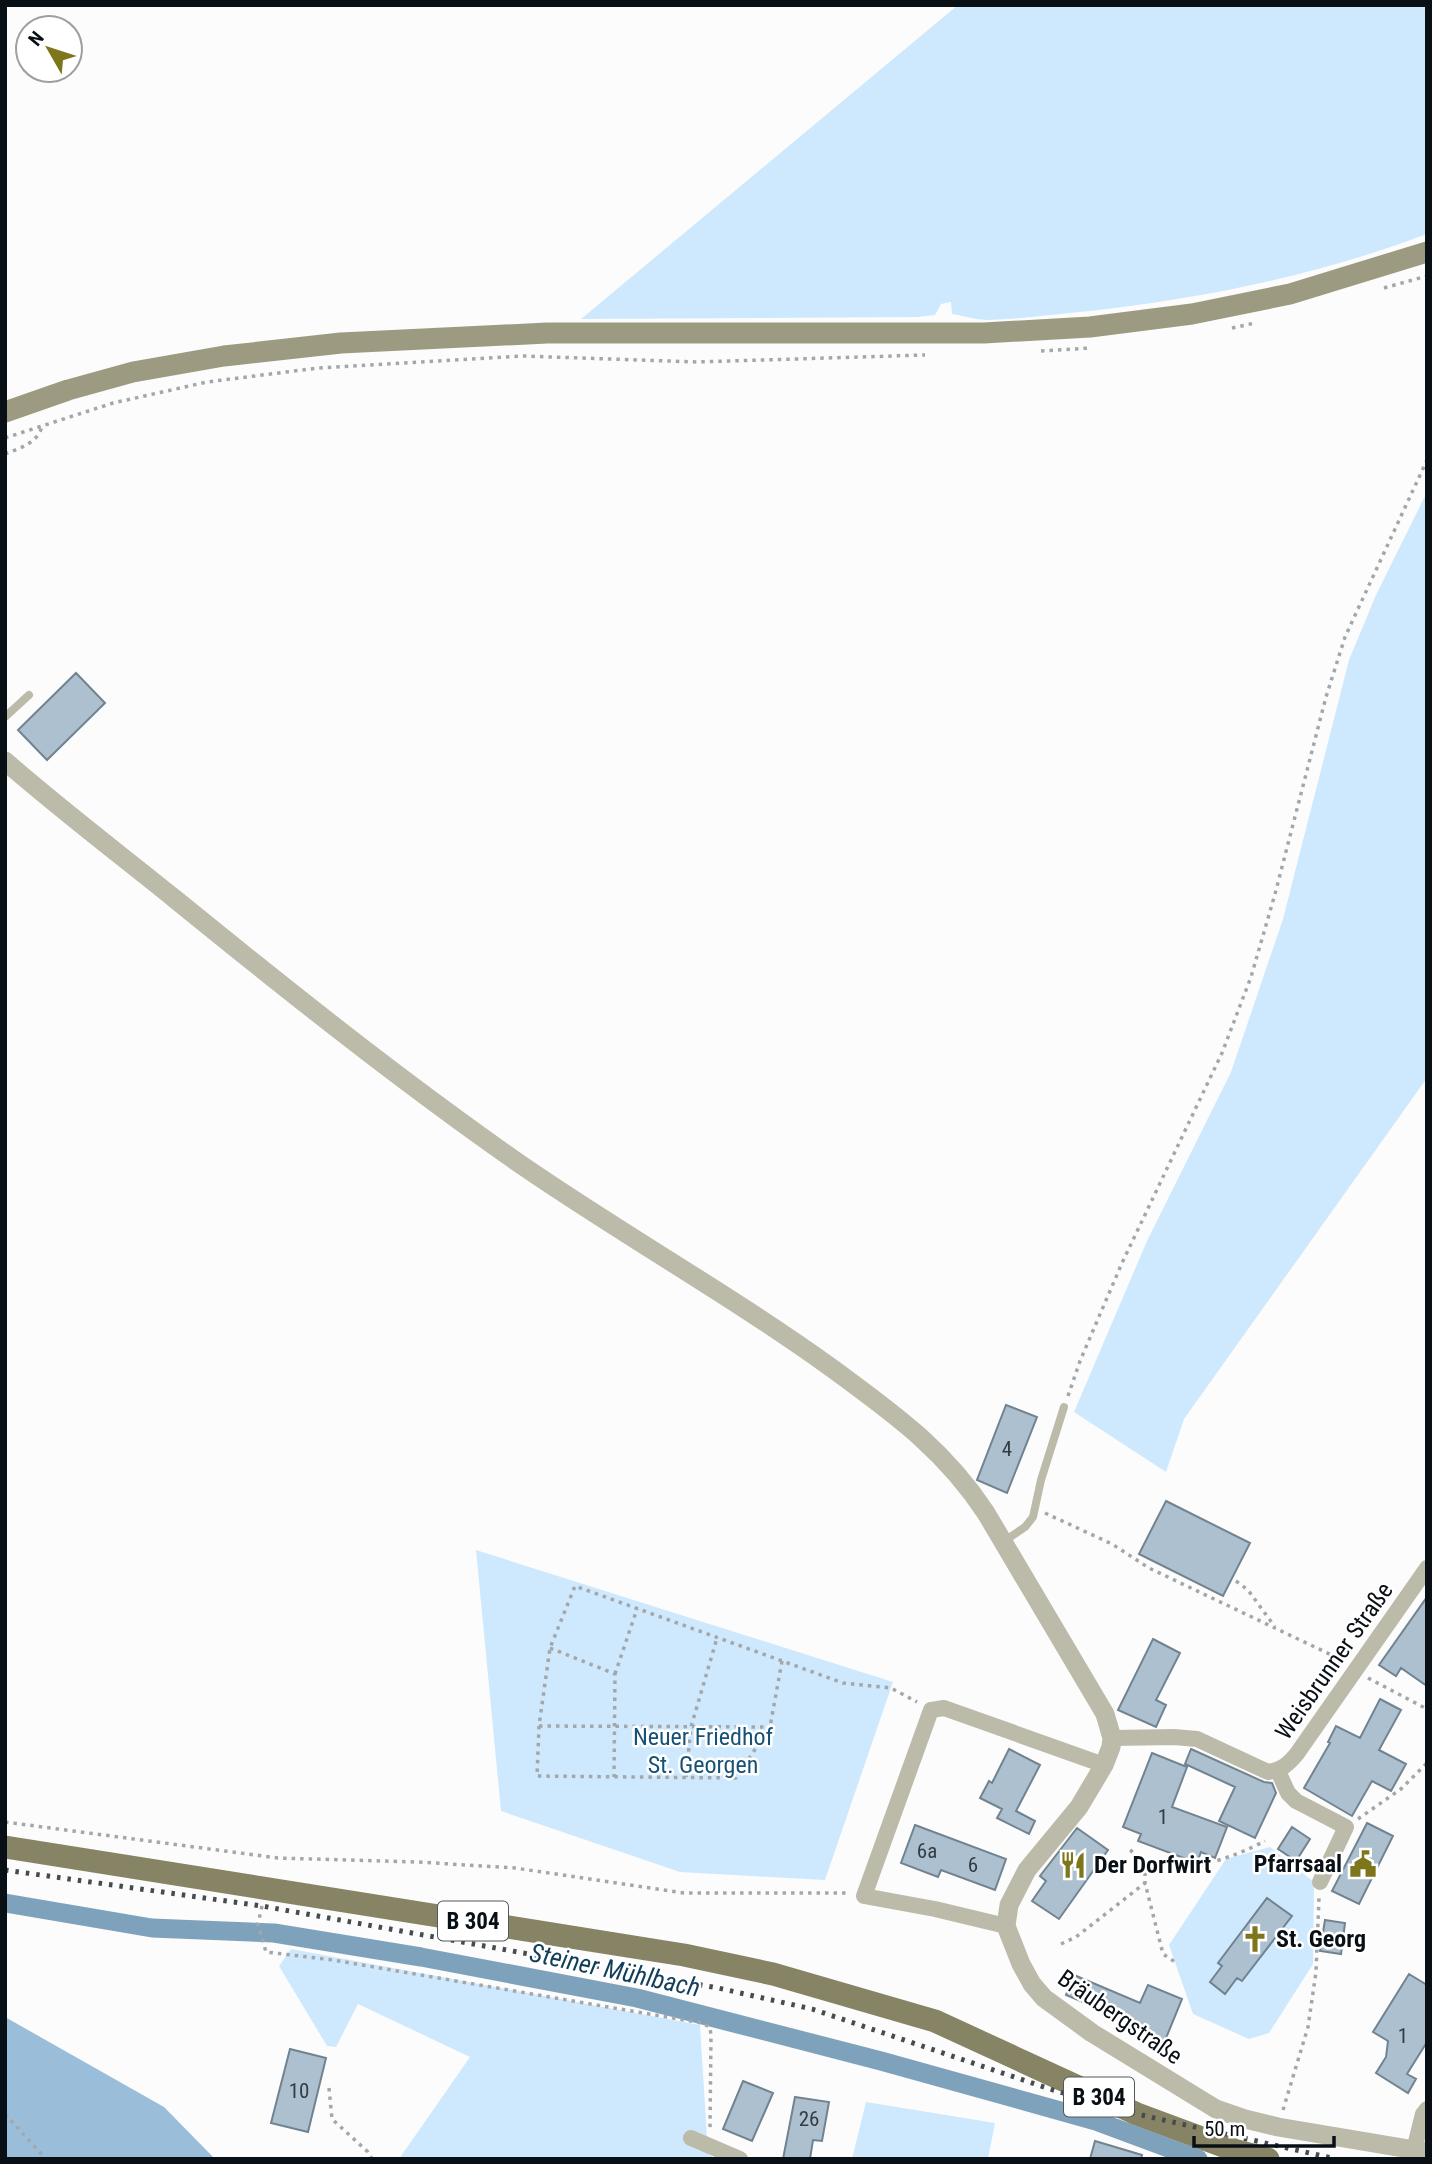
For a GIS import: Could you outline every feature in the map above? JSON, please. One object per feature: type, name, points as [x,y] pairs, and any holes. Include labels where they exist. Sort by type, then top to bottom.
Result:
[{"type":"main road","points":[[5,412],[68,390],[133,372],[224,356],[341,343],[547,333],[984,333],[1090,327],[1192,314],[1290,294],[1427,252]]},
{"type":"main road","name":"B 304","points":[[5,1847],[670,1953],[773,1974],[935,2021],[1137,2114],[1234,2150],[1268,2159]]},
{"type":"street","points":[[5,761],[226,941],[440,1107],[567,1195],[748,1310],[886,1407],[934,1448],[967,1484],[1105,1714],[1112,1738],[1111,1747],[1104,1765],[1079,1807],[1027,1870],[1009,1905],[1006,1926],[864,1896],[931,1710],[944,1708],[1104,1765]]},
{"type":"street","name":"Weisbrunner Straße","points":[[1112,1738],[1197,1739],[1268,1772],[1278,1771],[1287,1766],[1296,1755],[1427,1569]]},
{"type":"street","points":[[1278,1771],[1288,1793],[1296,1801],[1346,1827],[1320,1882]]},
{"type":"street","name":"Bräubergstraße","points":[[1006,1926],[1021,1964],[1044,1998],[1133,2059],[1216,2109],[1278,2127],[1420,2151]]},
{"type":"street","points":[[1420,2151],[1423,2114],[1427,2109]]},
{"type":"street","points":[[691,2138],[740,2159]]},
{"type":"lane","points":[[5,717],[29,695]]},
{"type":"lane","points":[[1003,1542],[1024,1527],[1036,1510],[1041,1480],[1064,1407]]},
{"type":"path","points":[[1374,290],[1427,276]]},
{"type":"path","points":[[1230,328],[1256,323]]},
{"type":"path","points":[[1033,352],[1101,347]]},
{"type":"path","points":[[5,438],[113,403],[207,382],[318,368],[523,356],[697,362],[937,354]]},
{"type":"path","points":[[5,454],[31,443],[40,434],[42,426]]},
{"type":"path","points":[[1064,1407],[1122,1263],[1222,1053],[1254,965],[1326,697],[1345,637],[1427,460]]},
{"type":"path","points":[[1036,1510],[1112,1544],[1149,1568],[1341,1660],[1427,1709]]},
{"type":"path","points":[[1236,1581],[1248,1590],[1277,1628]]},
{"type":"path","points":[[782,1661],[770,1727],[736,1778],[537,1776],[539,1726],[550,1648],[575,1586],[843,1683],[891,1688],[931,1710]]},
{"type":"path","points":[[614,1777],[615,1674],[638,1609]]},
{"type":"path","points":[[686,1777],[691,1727],[717,1638]]},
{"type":"path","points":[[550,1648],[615,1674]]},
{"type":"path","points":[[539,1726],[770,1727]]},
{"type":"path","points":[[1346,1827],[1401,1789],[1426,1764]]},
{"type":"path","points":[[5,1822],[278,1858],[515,1868],[684,1893],[855,1893],[864,1896]]},
{"type":"path","points":[[1130,1850],[1145,1863],[1172,1870],[1199,1865],[1265,1841]]},
{"type":"path","points":[[1145,1863],[1153,1920],[1163,1954],[1175,1962]]},
{"type":"path","points":[[1278,2127],[1308,2027],[1316,1972],[1320,1882]]},
{"type":"path","points":[[1061,1944],[1076,1937],[1146,1883]]},
{"type":"path","points":[[262,1906],[258,1924],[266,1952],[333,1960],[702,2023],[710,2027],[709,2146]]},
{"type":"path","points":[[328,2088],[332,2119],[368,2152],[372,2159]]},
{"type":"path","points":[[5,2114],[46,2159]]},
{"type":"green space","points":[[958,5],[1427,5],[1427,234],[1345,262],[1261,283],[1090,311],[989,320],[952,314],[951,302],[941,304],[935,315],[918,317],[581,319]]},
{"type":"green space","points":[[1427,492],[1427,1078],[1184,1419],[1166,1472],[1074,1412],[1147,1241],[1231,1072],[1283,919],[1349,660],[1376,595]]},
{"type":"green space","name":"Neuer Friedhof St. Georgen","points":[[476,1550],[893,1682],[825,1880],[680,1872],[501,1811]]},
{"type":"green space","points":[[1270,1847],[1314,1882],[1313,1964],[1269,2033],[1249,2039],[1193,2014],[1169,1945],[1226,1859]]},
{"type":"green space","points":[[291,1949],[700,2025],[708,2154],[716,2159],[399,2159],[470,2057],[358,2004],[336,2047],[327,2046],[279,1966]]},
{"type":"green space","points":[[866,2102],[995,2123],[988,2159],[852,2159]]},
{"type":"shaded area","points":[[5,2017],[164,2107],[215,2159],[9,2159],[5,2155]]},
{"type":"building","points":[[76,673],[105,703],[47,760],[18,730]]},
{"type":"building","points":[[1006,1405],[1037,1417],[1007,1493],[977,1480]]},
{"type":"building","points":[[1166,1501],[1250,1543],[1223,1596],[1139,1554]]},
{"type":"building","points":[[1427,1597],[1427,1686],[1401,1668],[1396,1676],[1379,1665]]},
{"type":"building","points":[[1153,1639],[1180,1653],[1156,1700],[1166,1705],[1156,1727],[1118,1710]]},
{"type":"building","points":[[1380,1699],[1401,1710],[1379,1750],[1406,1764],[1391,1791],[1372,1781],[1352,1816],[1304,1788],[1330,1743],[1328,1742],[1336,1726],[1360,1738]]},
{"type":"building","points":[[1009,1749],[1040,1765],[1016,1811],[1035,1821],[1029,1834],[997,1818],[1002,1809],[980,1798],[989,1781],[992,1783]]},
{"type":"building","points":[[1191,1749],[1264,1782],[1272,1783],[1276,1793],[1255,1838],[1219,1821],[1235,1787],[1185,1764]]},
{"type":"building","points":[[1152,1753],[1187,1767],[1172,1807],[1227,1827],[1215,1858],[1201,1852],[1197,1863],[1138,1841],[1141,1834],[1123,1827]]},
{"type":"building","name":"Pfarrsaal","points":[[1367,1823],[1393,1836],[1359,1904],[1332,1891]]},
{"type":"building","points":[[915,1825],[1006,1859],[995,1890],[941,1870],[938,1877],[901,1863]]},
{"type":"building","points":[[1292,1827],[1310,1839],[1296,1861],[1278,1849]]},
{"type":"building","name":"Der Dorfwirt","points":[[1077,1828],[1108,1850],[1059,1919],[1032,1901],[1046,1881],[1040,1876]]},
{"type":"building","name":"St. Georg","points":[[1267,1898],[1292,1916],[1242,1981],[1237,1978],[1225,1994],[1210,1982],[1222,1966],[1218,1963]]},
{"type":"building","points":[[1325,1920],[1345,1923],[1341,1954],[1320,1951]]},
{"type":"building","points":[[1409,1974],[1427,1985],[1427,2042],[1407,2074],[1416,2079],[1408,2093],[1376,2073],[1386,2057],[1388,2041],[1373,2032]]},
{"type":"building","points":[[1074,1975],[1140,2003],[1148,1985],[1182,1999],[1164,2043],[1134,2030],[1136,2024],[1066,1995]]},
{"type":"building","points":[[290,2049],[326,2058],[308,2132],[271,2123]]},
{"type":"building","points":[[743,2081],[773,2093],[752,2141],[723,2129]]},
{"type":"building","points":[[795,2097],[829,2102],[822,2141],[813,2140],[810,2159],[783,2159]]},
{"type":"building","points":[[1095,2141],[1142,2155],[1141,2159],[1090,2159]]},
{"type":"waterway","name":"Steiner Mühlbach","points":[[5,1903],[152,1928],[274,1933],[421,1957],[637,1998],[881,2061],[1096,2121],[1198,2159]]},
{"type":"railway","points":[[5,1870],[262,1906],[718,1988],[812,2009],[1053,2090],[1137,2114],[1336,2159]]},
{"type":"place","name":"Pfarrsaal","points":[[1363,1864]]},
{"type":"place","name":"Der Dorfwirt","points":[[1073,1865]]},
{"type":"place","name":"St. Georg","points":[[1255,1939]]}]
